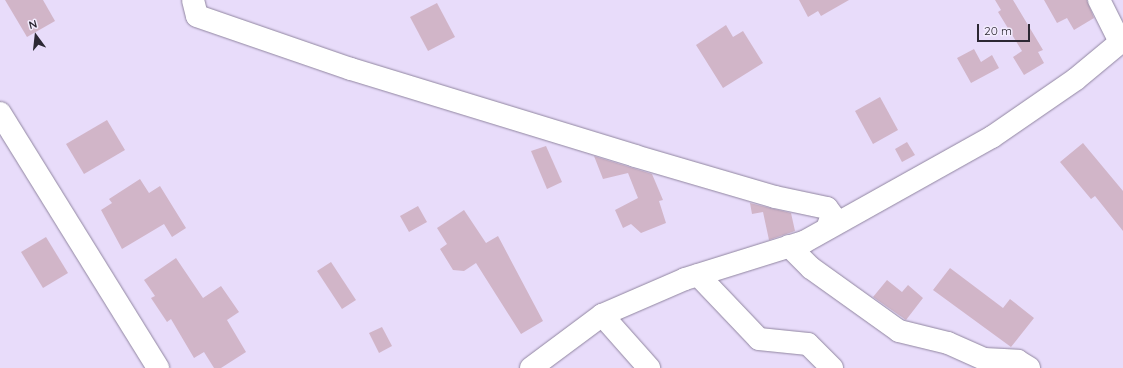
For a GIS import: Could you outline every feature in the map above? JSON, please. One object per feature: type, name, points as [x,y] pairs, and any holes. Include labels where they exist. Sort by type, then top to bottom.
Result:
[{"type":"street","points":[[193,0],[197,16],[351,69],[635,156],[775,197],[828,208],[832,215],[828,226]]},
{"type":"street","points":[[531,368],[602,316],[698,275],[790,246],[992,138],[1076,78],[1122,41],[1099,0]]},
{"type":"street","points":[[0,113],[158,368]]},
{"type":"street","points":[[790,246],[811,268],[899,331],[948,343],[984,359],[1018,361],[1029,368]]},
{"type":"street","points":[[698,275],[759,339],[808,344],[832,368]]},
{"type":"street","points":[[602,316],[649,368]]},
{"type":"building","points":[[5,0],[43,0],[55,21],[27,37]]},
{"type":"building","points":[[799,0],[849,0],[821,16],[818,11],[808,17]]},
{"type":"building","points":[[995,0],[1013,0],[1043,50],[1038,52],[1044,63],[1024,75],[1013,57],[1022,51],[998,12],[1001,10]]},
{"type":"building","points":[[1044,0],[1087,0],[1094,18],[1074,30],[1067,18],[1057,23]]},
{"type":"building","points":[[437,3],[455,37],[428,51],[410,17]]},
{"type":"building","points":[[726,25],[733,37],[743,31],[763,63],[723,88],[696,45]]},
{"type":"building","points":[[974,49],[981,62],[992,55],[999,68],[971,83],[957,58]]},
{"type":"building","points":[[880,97],[898,130],[873,144],[855,111]]},
{"type":"building","points":[[107,120],[125,150],[84,174],[66,144]]},
{"type":"building","points":[[907,142],[915,155],[902,162],[895,149]]},
{"type":"building","points":[[1083,143],[1123,191],[1123,231],[1095,196],[1091,199],[1060,162]]},
{"type":"building","points":[[546,146],[562,182],[547,189],[531,151]]},
{"type":"building","points":[[594,156],[652,174],[663,200],[659,201],[666,223],[641,233],[631,224],[623,228],[615,210],[638,198],[628,173],[603,179]]},
{"type":"building","points":[[140,179],[149,193],[160,186],[186,228],[172,237],[164,224],[122,249],[101,210],[112,203],[109,199]]},
{"type":"building","points":[[750,203],[791,213],[795,231],[769,240],[763,212],[752,214]]},
{"type":"building","points":[[418,206],[427,222],[409,232],[400,216]]},
{"type":"building","points":[[464,210],[486,243],[498,236],[543,321],[521,334],[476,263],[464,271],[453,270],[440,249],[447,244],[437,228]]},
{"type":"building","points":[[46,237],[68,273],[43,288],[21,252]]},
{"type":"building","points":[[176,258],[203,298],[221,286],[239,312],[227,320],[246,352],[221,368],[214,368],[204,352],[194,358],[171,319],[167,322],[151,298],[155,296],[144,280]]},
{"type":"building","points":[[331,262],[356,300],[342,309],[317,271]]},
{"type":"building","points":[[950,268],[1003,308],[1010,299],[1034,318],[1011,347],[933,290]]},
{"type":"building","points":[[887,280],[902,292],[908,285],[923,298],[906,320],[873,297]]},
{"type":"building","points":[[382,327],[392,346],[379,353],[369,333]]}]
